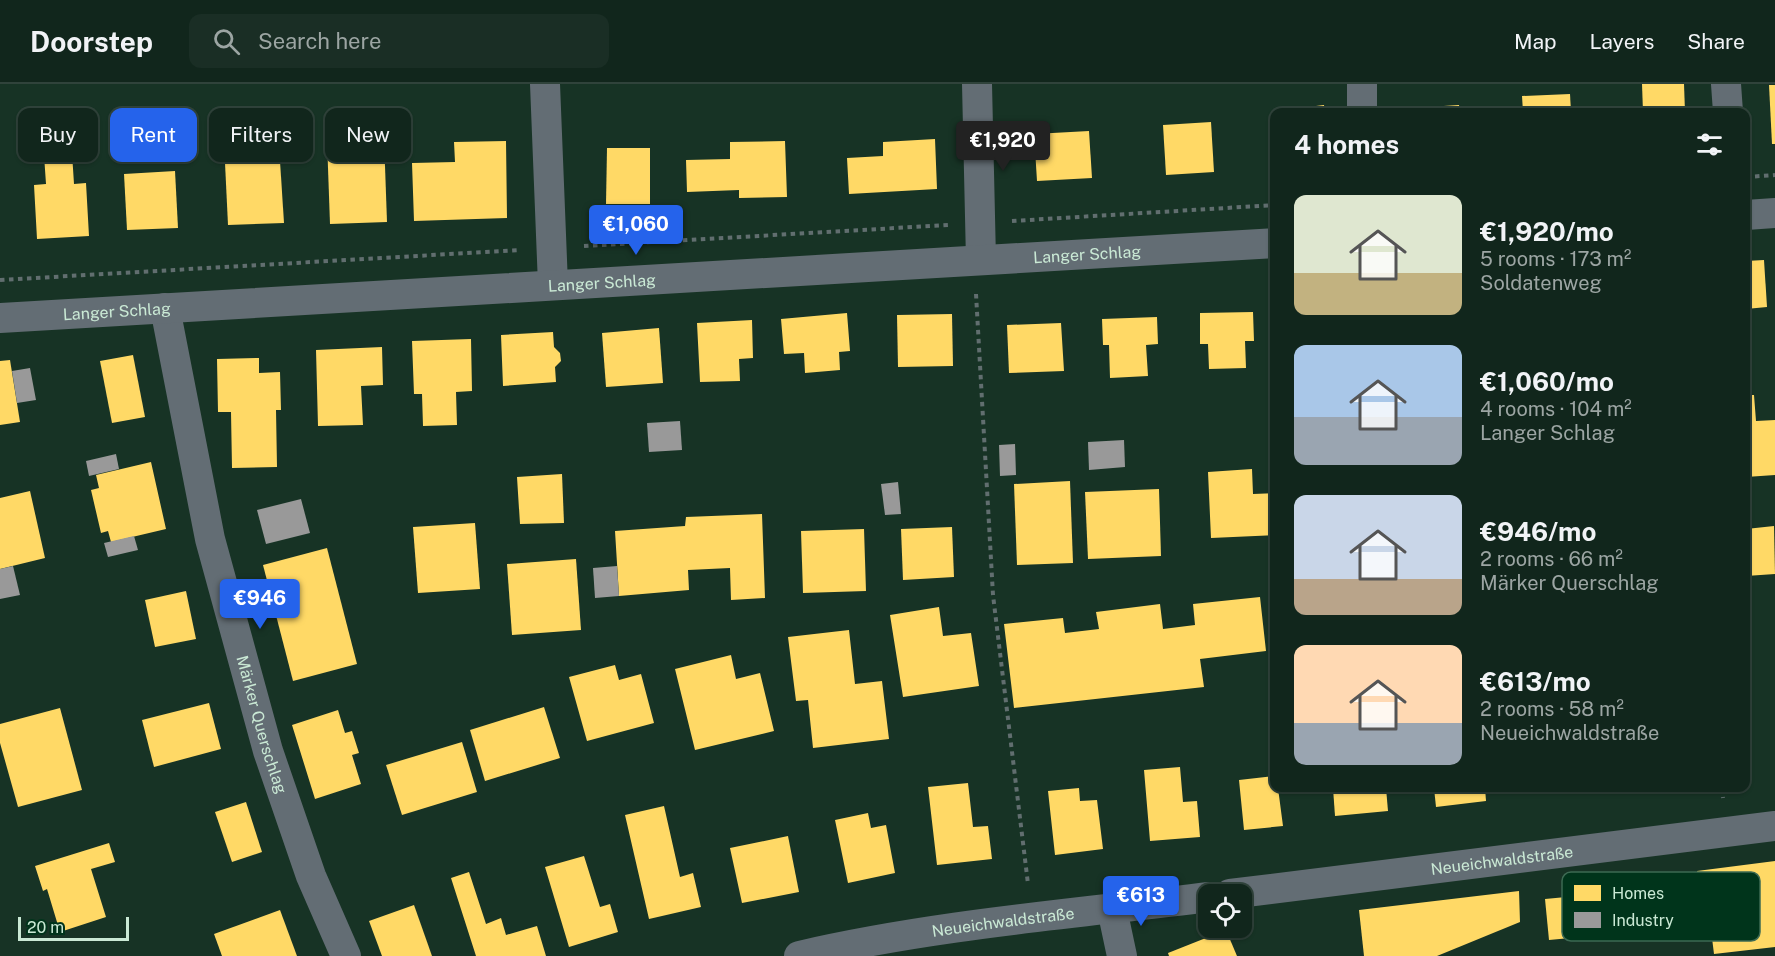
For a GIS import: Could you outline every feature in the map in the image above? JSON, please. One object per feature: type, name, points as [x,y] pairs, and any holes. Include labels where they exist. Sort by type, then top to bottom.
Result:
[{"type":"street","points":[[545,84],[554,285]]},
{"type":"street","points":[[977,84],[981,260]]},
{"type":"street","points":[[1362,84],[1362,108]]},
{"type":"street","points":[[1726,84],[1728,108]]},
{"type":"street","points":[[1750,215],[1775,213]]},
{"type":"street","name":"Langer Schlag","points":[[0,318],[1270,243]]},
{"type":"street","name":"Märker Querschlag","points":[[165,308],[210,539],[265,740],[311,876],[346,956]]},
{"type":"street","name":"Neueichwaldstraße","points":[[1252,891],[1775,826]]},
{"type":"street","name":"Neueichwaldstraße","points":[[799,956],[843,946],[1032,917],[1198,898]]},
{"type":"street","points":[[1112,909],[1122,956]]},
{"type":"path","points":[[1750,177],[1775,176]]},
{"type":"path","points":[[0,280],[1270,205]]},
{"type":"path","points":[[981,260],[976,285],[993,595],[1032,917]]},
{"type":"building: Homes","points":[[1642,84],[1684,84],[1685,108],[1643,108]]},
{"type":"building: Homes","points":[[1769,85],[1775,85],[1775,144],[1772,144]]},
{"type":"building: Homes","points":[[1570,94],[1571,108],[1523,108],[1522,96]]},
{"type":"building: Homes","points":[[1324,105],[1324,108],[1300,108]]},
{"type":"building: Homes","points":[[1459,105],[1459,108],[1413,108]]},
{"type":"building: Homes","points":[[1211,122],[1214,172],[1166,175],[1163,125]]},
{"type":"building: Homes","points":[[1089,131],[1092,178],[1037,181],[1034,134]]},
{"type":"building: Homes","points":[[935,139],[937,189],[849,194],[847,158],[883,156],[883,142]]},
{"type":"building: Homes","points":[[506,141],[507,218],[414,221],[412,163],[455,162],[454,142]]},
{"type":"building: Homes","points":[[785,141],[787,197],[739,198],[739,190],[687,192],[686,160],[730,159],[730,142]]},
{"type":"building: Homes","points":[[607,148],[650,148],[650,204],[606,204]]},
{"type":"building: Homes","points":[[44,162],[73,162],[74,184],[86,183],[89,236],[37,239],[34,185],[46,184]]},
{"type":"building: Homes","points":[[280,162],[284,223],[228,225],[225,163]]},
{"type":"building: Homes","points":[[328,162],[385,162],[387,222],[330,224]]},
{"type":"building: Homes","points":[[175,171],[178,228],[127,230],[124,174]]},
{"type":"building: Homes","points":[[1764,260],[1767,307],[1750,309],[1750,261]]},
{"type":"building: Homes","points":[[1253,312],[1254,341],[1245,341],[1246,368],[1209,369],[1208,344],[1200,344],[1200,313]]},
{"type":"building: Homes","points":[[847,313],[850,351],[839,352],[840,370],[805,373],[804,353],[784,354],[781,319]]},
{"type":"building: Homes","points":[[952,314],[953,366],[898,367],[897,315]]},
{"type":"building: Homes","points":[[1157,317],[1158,344],[1146,345],[1148,376],[1110,378],[1109,345],[1103,345],[1102,319]]},
{"type":"building: Homes","points":[[752,320],[753,358],[739,359],[740,381],[700,382],[697,323]]},
{"type":"building: Homes","points":[[1061,323],[1064,371],[1009,373],[1007,325]]},
{"type":"building: Homes","points":[[659,328],[663,383],[606,387],[602,333]]},
{"type":"building: Homes","points":[[553,332],[554,347],[560,353],[561,361],[555,367],[556,382],[503,386],[501,335]]},
{"type":"building: Homes","points":[[471,339],[472,391],[456,392],[457,425],[423,426],[422,394],[414,394],[412,341]]},
{"type":"building: Homes","points":[[382,347],[383,385],[361,386],[363,425],[318,426],[316,350]]},
{"type":"building: Homes","points":[[133,355],[145,417],[112,423],[100,361]]},
{"type":"building: Homes","points":[[259,358],[259,373],[280,372],[281,410],[276,410],[277,467],[232,468],[231,412],[218,412],[217,359]]},
{"type":"building: Homes","points":[[10,360],[20,422],[0,425],[0,361]]},
{"type":"building: Homes","points":[[1750,395],[1754,395],[1756,421],[1775,420],[1775,475],[1750,477]]},
{"type":"building: Homes","points":[[151,462],[166,529],[111,542],[108,531],[101,533],[91,490],[99,488],[96,475]]},
{"type":"building: Homes","points":[[1252,469],[1253,494],[1270,493],[1270,535],[1211,538],[1208,472]]},
{"type":"building: Homes","points":[[562,474],[564,523],[520,524],[517,477]]},
{"type":"building: Homes","points":[[1070,481],[1073,563],[1017,565],[1014,484]]},
{"type":"building: Homes","points":[[1159,489],[1161,556],[1088,559],[1085,492]]},
{"type":"building: Homes","points":[[30,491],[45,558],[0,569],[0,498]]},
{"type":"building: Homes","points":[[762,514],[765,598],[731,600],[730,568],[688,570],[689,590],[619,596],[615,531],[685,526],[686,517]]},
{"type":"building: Homes","points":[[475,523],[480,589],[418,593],[413,527]]},
{"type":"building: Homes","points":[[1774,526],[1775,574],[1750,576],[1750,529]]},
{"type":"building: Homes","points":[[952,527],[954,577],[903,580],[901,529]]},
{"type":"building: Homes","points":[[864,529],[866,591],[803,593],[801,531]]},
{"type":"building: Homes","points":[[327,548],[357,664],[293,681],[263,565]]},
{"type":"building: Homes","points":[[576,559],[581,630],[512,635],[507,564]]},
{"type":"building: Homes","points":[[186,591],[196,639],[155,647],[145,600]]},
{"type":"building: Homes","points":[[1260,597],[1266,651],[1200,659],[1204,687],[1014,708],[1004,624],[1063,618],[1065,633],[1099,629],[1096,612],[1160,604],[1163,629],[1195,625],[1193,604]]},
{"type":"building: Homes","points":[[939,607],[943,636],[971,633],[979,686],[903,697],[890,615]]},
{"type":"building: Homes","points":[[849,630],[855,684],[882,681],[889,739],[813,748],[808,700],[796,701],[788,637]]},
{"type":"building: Homes","points":[[731,655],[736,679],[760,673],[774,731],[695,750],[675,669]]},
{"type":"building: Homes","points":[[615,665],[619,680],[641,674],[654,723],[587,741],[569,677]]},
{"type":"building: Homes","points":[[209,703],[221,749],[154,767],[142,720]]},
{"type":"building: Homes","points":[[544,707],[560,758],[485,781],[470,730]]},
{"type":"building: Homes","points":[[60,708],[82,790],[18,807],[0,743],[0,724]]},
{"type":"building: Homes","points":[[338,710],[345,733],[352,731],[359,753],[352,755],[361,784],[315,799],[292,725]]},
{"type":"building: Homes","points":[[462,742],[477,792],[402,815],[386,765]]},
{"type":"building: Homes","points":[[1180,767],[1183,802],[1197,801],[1200,837],[1150,841],[1144,770]]},
{"type":"building: Homes","points":[[1270,777],[1270,792],[1279,792],[1283,826],[1244,830],[1239,780]]},
{"type":"building: Homes","points":[[968,783],[973,827],[988,826],[992,859],[937,865],[928,787]]},
{"type":"building: Homes","points":[[1079,788],[1080,801],[1097,800],[1103,849],[1055,855],[1048,791]]},
{"type":"building: Homes","points":[[1333,792],[1386,792],[1388,811],[1335,816]]},
{"type":"building: Homes","points":[[1434,792],[1485,792],[1486,801],[1436,807]]},
{"type":"building: Homes","points":[[246,802],[262,852],[232,862],[215,812]]},
{"type":"building: Homes","points":[[664,806],[680,877],[693,873],[701,907],[649,919],[625,815]]},
{"type":"building: Homes","points":[[868,813],[871,828],[886,825],[895,873],[848,883],[835,820]]},
{"type":"building: Homes","points":[[788,836],[799,892],[742,903],[730,848]]},
{"type":"building: Homes","points":[[109,843],[115,862],[91,869],[106,917],[60,932],[47,889],[43,891],[35,866]]},
{"type":"building: Homes","points":[[584,856],[600,907],[610,904],[618,932],[569,947],[545,867]]},
{"type":"building: Homes","points":[[1775,861],[1775,947],[1714,954],[1712,941],[1760,941],[1760,872],[1697,871]]},
{"type":"building: Homes","points":[[469,872],[486,924],[501,918],[506,935],[537,926],[546,956],[476,956],[451,878]]},
{"type":"building: Homes","points":[[1519,891],[1520,922],[1437,956],[1364,956],[1359,910]]},
{"type":"building: Homes","points":[[1562,897],[1562,939],[1549,940],[1545,899]]},
{"type":"building: Homes","points":[[414,905],[432,956],[382,956],[369,921]]},
{"type":"building: Homes","points":[[280,910],[297,956],[222,956],[214,934]]},
{"type":"building: Homes","points":[[1206,938],[1229,938],[1237,956],[1169,956],[1168,953]]},
{"type":"building: Industry","points":[[30,368],[36,400],[17,403],[12,371]]},
{"type":"building: Industry","points":[[680,421],[682,450],[649,452],[647,423]]},
{"type":"building: Industry","points":[[1124,440],[1125,467],[1089,470],[1088,442]]},
{"type":"building: Industry","points":[[1015,444],[1016,475],[1000,476],[999,445]]},
{"type":"building: Industry","points":[[116,454],[119,469],[89,476],[86,461]]},
{"type":"building: Industry","points":[[898,482],[901,514],[885,515],[881,484]]},
{"type":"building: Industry","points":[[301,499],[310,533],[266,544],[257,510]]},
{"type":"building: Industry","points":[[134,536],[138,550],[108,557],[104,543]]},
{"type":"building: Industry","points":[[13,566],[20,595],[0,599],[0,569]]},
{"type":"building: Industry","points":[[617,566],[619,596],[595,598],[593,568]]}]
